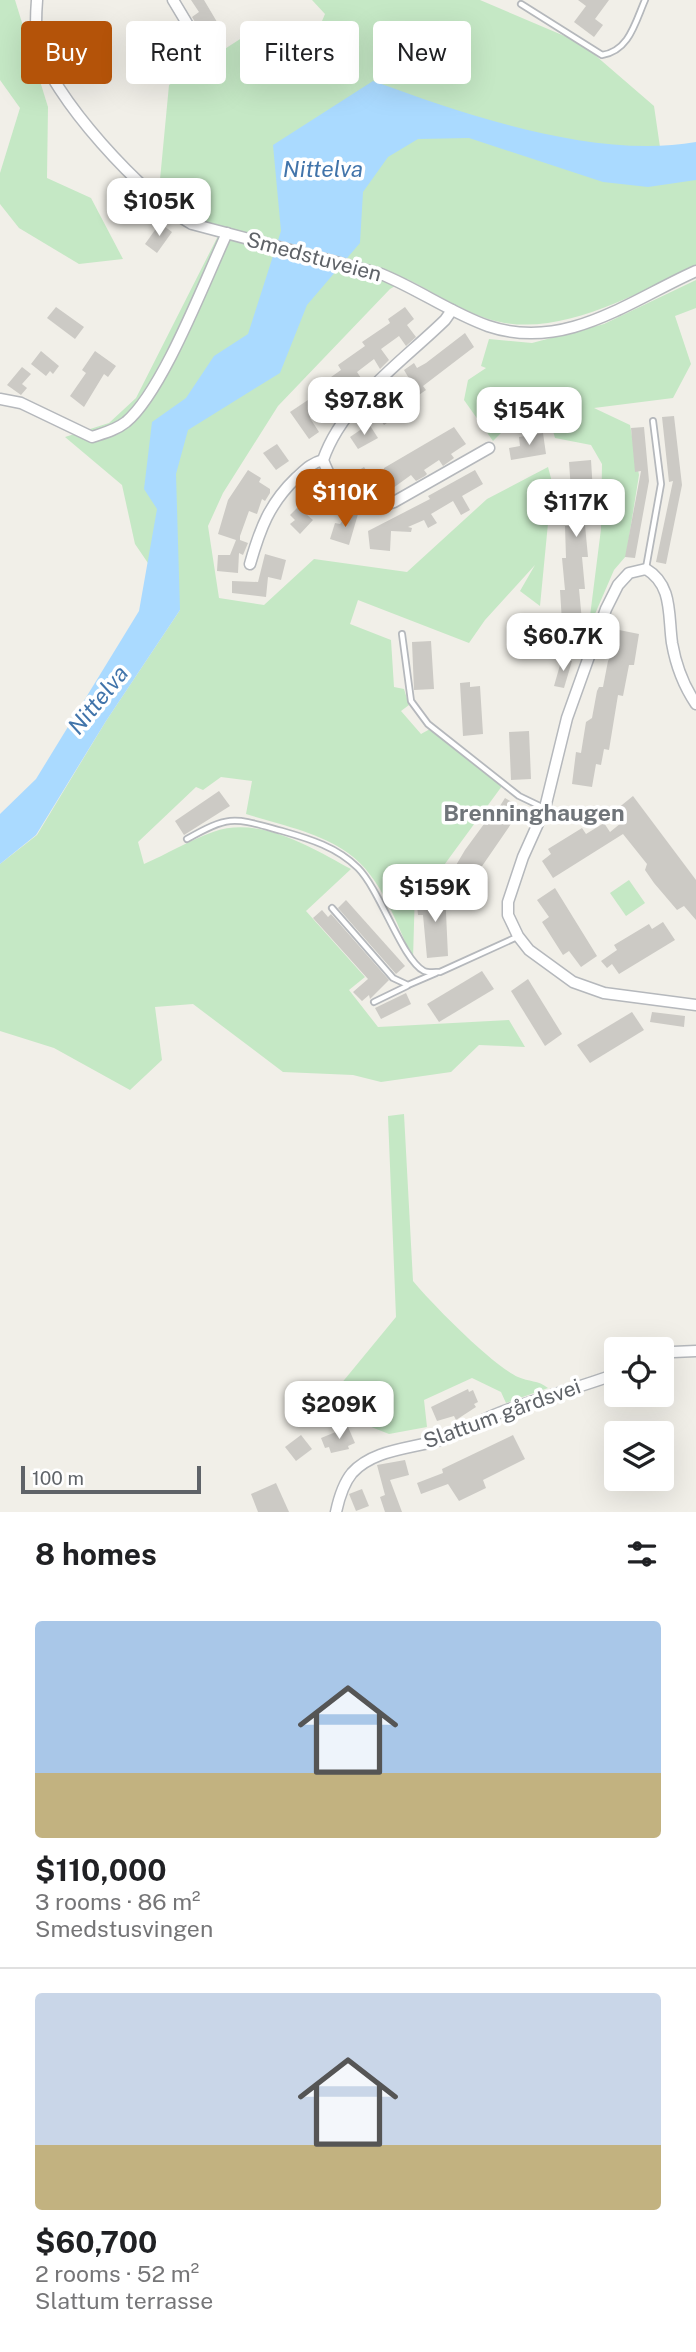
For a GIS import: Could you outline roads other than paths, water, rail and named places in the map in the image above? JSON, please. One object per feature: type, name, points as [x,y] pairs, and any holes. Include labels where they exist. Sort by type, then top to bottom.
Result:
[{"type":"street","name":"Smedstuveien","points":[[37,0],[38,43],[52,77],[118,163],[174,214],[192,223],[351,265],[411,286],[452,310],[512,332],[544,334],[582,326],[696,271]]},
{"type":"street","points":[[173,0],[186,21]]},
{"type":"street","points":[[0,399],[21,403],[92,437],[126,422],[139,408],[169,356],[232,235]]},
{"type":"street","points":[[250,565],[260,528],[277,496],[305,469],[323,460],[332,436],[359,401],[445,320],[452,310]]},
{"type":"street","points":[[323,460],[338,490],[366,507],[379,507],[394,502],[489,448]]},
{"type":"street","points":[[696,704],[681,679],[664,587],[659,577],[646,569],[629,573],[618,585],[606,609],[567,718],[545,808],[523,858],[508,902],[509,915],[518,936],[543,962],[590,989],[696,1004]]},
{"type":"street","points":[[674,1352],[696,1351]]},
{"type":"street","name":"Slattum gårdsvei","points":[[336,1512],[341,1491],[353,1472],[370,1459],[438,1440],[479,1420],[604,1378]]},
{"type":"lane","points":[[522,4],[602,55],[615,53],[626,42],[645,0]]},
{"type":"lane","points":[[646,569],[660,484],[653,421]]},
{"type":"lane","points":[[402,634],[411,701],[428,724],[498,776],[519,796],[545,808]]},
{"type":"lane","points":[[187,839],[222,820],[238,819],[320,842],[359,869],[377,892],[413,963],[426,972],[440,972]]},
{"type":"lane","points":[[332,908],[393,978],[408,985]]},
{"type":"lane","points":[[374,1002],[518,936]]},
{"type":"water","name":"Nittelva","points":[[373,81],[373,84],[382,84],[490,120],[575,140],[658,146],[696,142],[696,180],[648,187],[603,182],[469,138],[418,139],[388,157],[363,192],[360,243],[307,305],[280,373],[188,430],[176,474],[180,610],[106,721],[36,835],[0,864],[0,814],[36,779],[139,611],[157,509],[144,489],[152,422],[186,398],[214,356],[248,334],[281,231],[273,145]]},
{"type":"district","name":"Brenninghaugen","points":[[534,813]]}]
